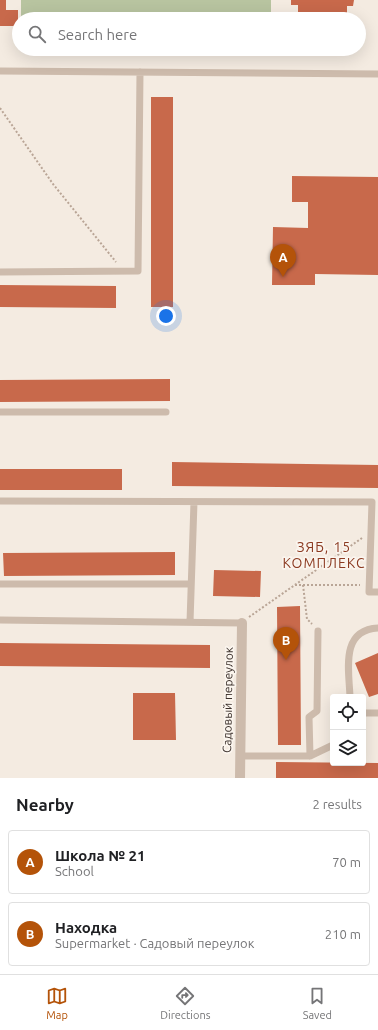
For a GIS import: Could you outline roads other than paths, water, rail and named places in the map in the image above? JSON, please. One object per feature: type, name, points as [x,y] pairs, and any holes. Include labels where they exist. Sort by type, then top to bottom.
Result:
[{"type":"street","name":"Садовый переулок","points":[[240,778],[242,622]]},
{"type":"lane","points":[[0,71],[378,74]]},
{"type":"lane","points":[[0,272],[138,271],[140,72]]},
{"type":"lane","points":[[0,412],[166,412]]},
{"type":"lane","points":[[0,501],[372,502],[369,592],[378,592]]},
{"type":"lane","points":[[190,622],[194,502]]},
{"type":"lane","points":[[0,584],[191,584]]},
{"type":"lane","points":[[0,620],[242,622]]},
{"type":"lane","points":[[350,694],[349,649],[354,640],[362,631],[366,629],[378,628]]},
{"type":"lane","points":[[310,756],[309,717],[317,711],[318,631]]},
{"type":"lane","points":[[366,713],[378,713]]},
{"type":"lane","points":[[240,756],[310,756],[330,746]]},
{"type":"place","name":"Школа № 21","points":[[283,277]]},
{"type":"place","name":"Находка","points":[[286,660]]},
{"type":"district","name":"ЗЯБ, 15 КОМПЛЕКС","points":[[324,556]]}]
